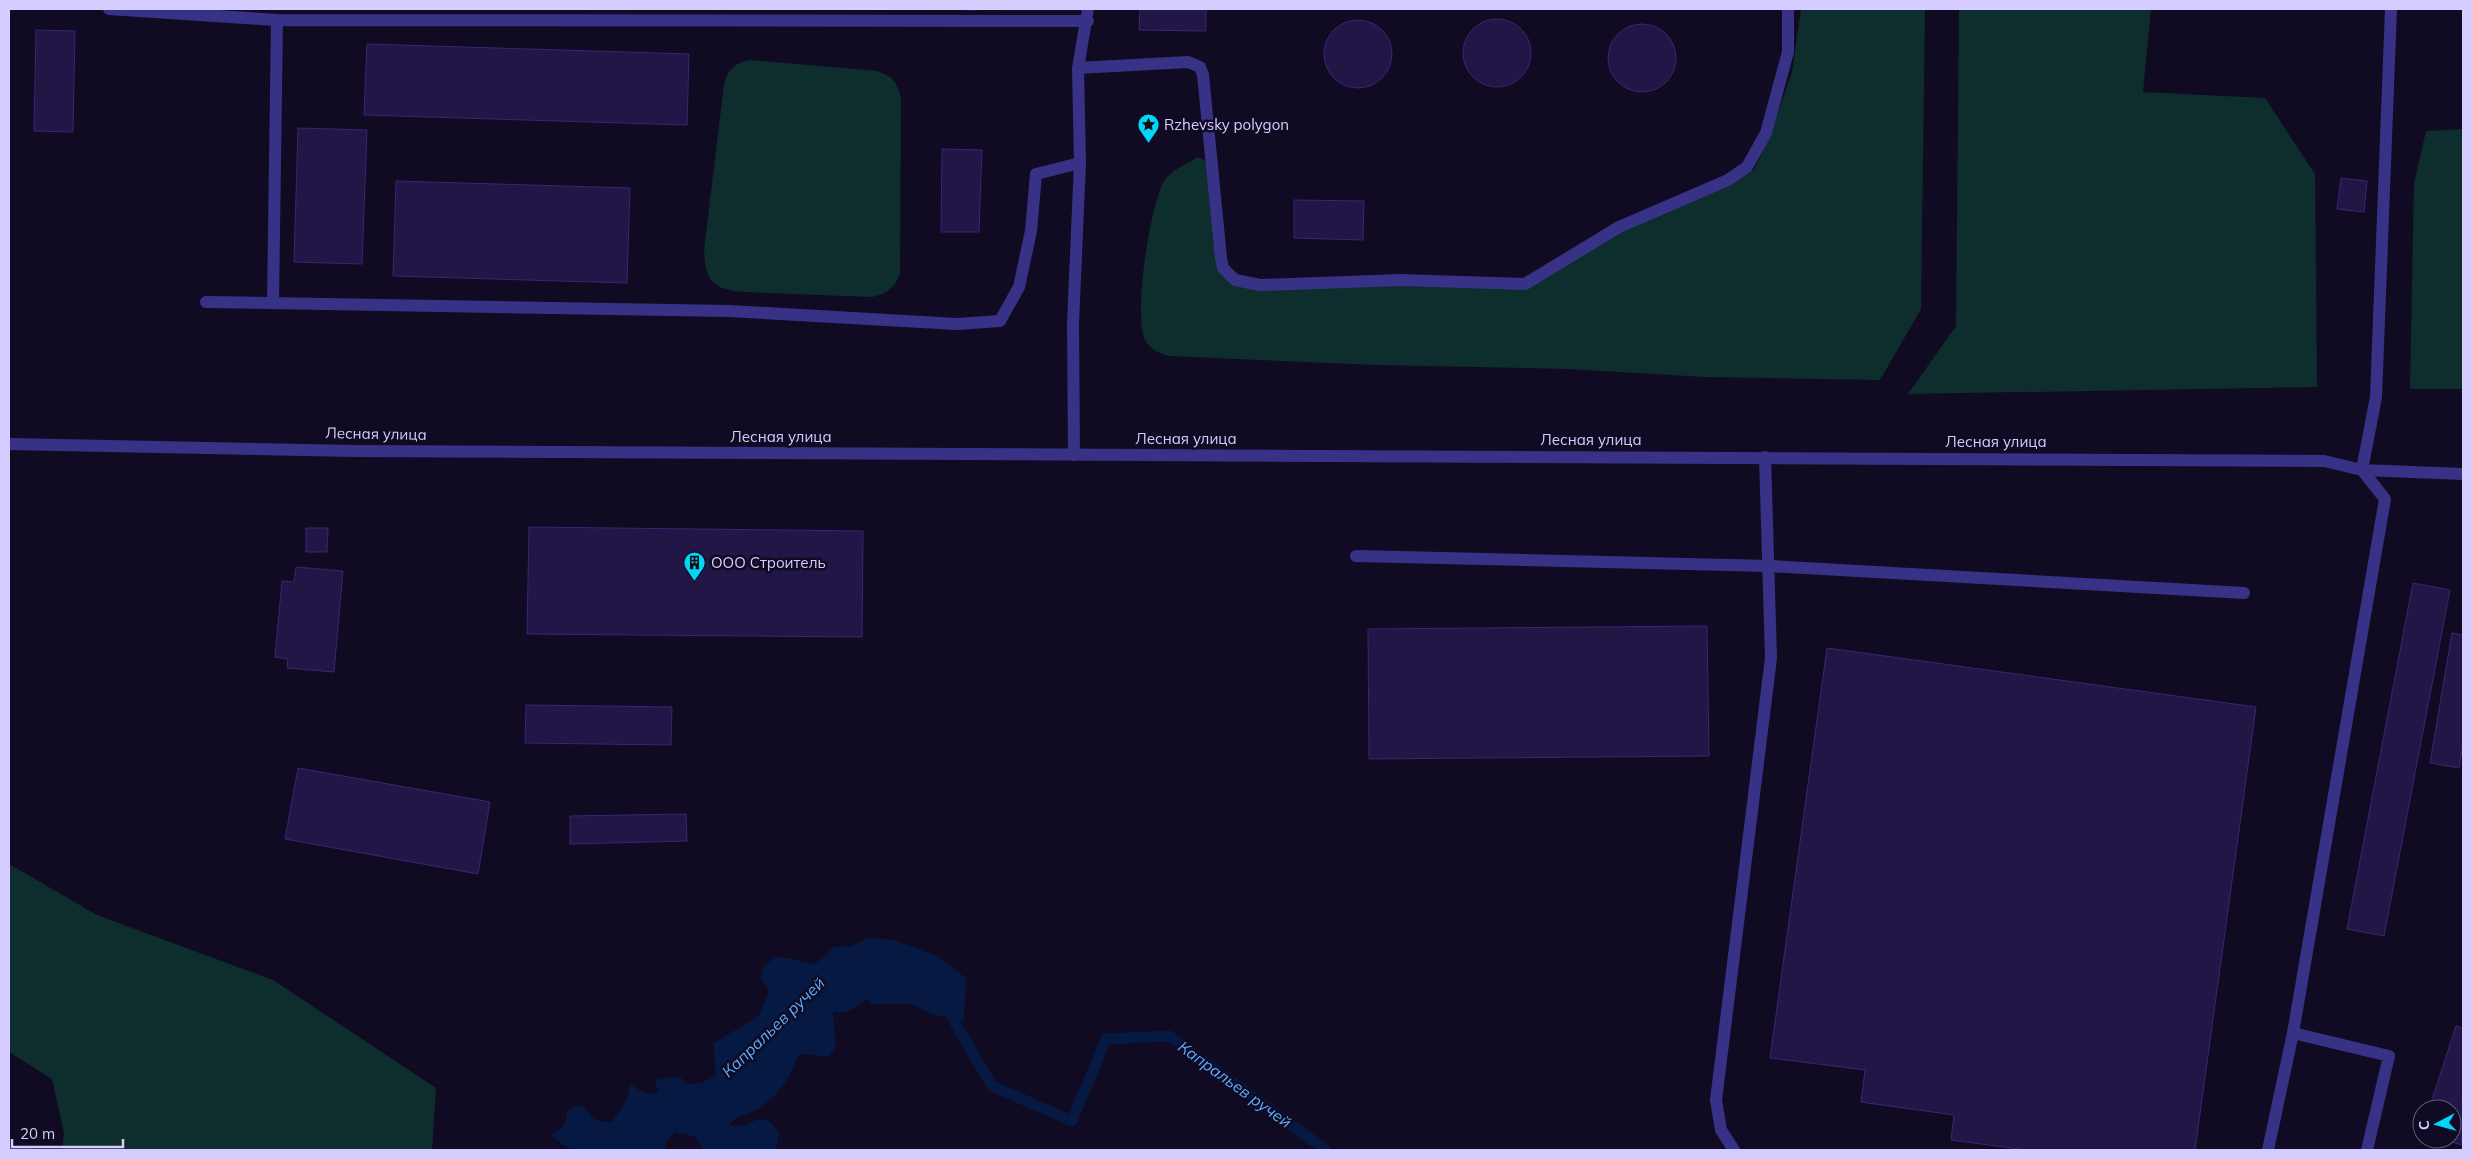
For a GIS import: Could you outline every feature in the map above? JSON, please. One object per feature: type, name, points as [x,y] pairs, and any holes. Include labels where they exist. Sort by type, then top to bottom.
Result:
[{"type":"street","points":[[109,9],[277,20],[1088,15],[1078,68],[1080,163],[1073,324],[1074,455]]},
{"type":"street","points":[[1078,68],[1188,62],[1200,67],[1203,75],[1223,268],[1236,280],[1260,285],[1401,280],[1525,284],[1619,227],[1728,180],[1747,167],[1766,134],[1788,52],[1788,9]]},
{"type":"street","points":[[2268,1150],[2293,1033],[2384,499],[2362,470],[2376,397],[2391,9]]},
{"type":"street","points":[[273,303],[277,20]]},
{"type":"street","points":[[206,302],[720,311],[957,324],[1000,321],[1019,288],[1031,231],[1036,174],[1080,163]]},
{"type":"street","name":"Лесная улица","points":[[9,444],[365,451],[2324,461],[2362,470],[2463,474]]},
{"type":"street","points":[[1734,1150],[1721,1130],[1716,1100],[1771,658],[1765,457]]},
{"type":"street","points":[[1356,556],[1769,566],[2244,592]]},
{"type":"street","points":[[2293,1033],[2389,1056],[2367,1150]]},
{"type":"green space","points":[[1801,9],[1925,9],[1921,309],[1880,380],[1704,377],[1569,369],[1376,365],[1169,356],[1154,350],[1146,342],[1142,330],[1142,288],[1144,262],[1153,213],[1167,177],[1198,157],[1209,163],[1220,268],[1234,282],[1525,286],[1622,231],[1732,184],[1754,170],[1770,136],[1792,72]]},
{"type":"green space","points":[[1959,9],[2151,9],[2143,92],[2265,98],[2315,174],[2317,387],[1908,394],[1956,326]]},
{"type":"green space","points":[[749,60],[877,71],[887,75],[896,84],[901,99],[900,273],[896,282],[886,292],[872,297],[744,292],[718,286],[709,277],[704,250],[724,85],[727,75],[732,68],[739,63]]},
{"type":"green space","points":[[2463,129],[2463,389],[2410,389],[2414,183],[2426,131]]},
{"type":"green space","points":[[9,864],[97,915],[273,980],[436,1088],[432,1150],[62,1150],[64,1133],[52,1079],[9,1052]]},
{"type":"water","points":[[868,938],[893,940],[937,956],[966,978],[964,1020],[931,1014],[912,1004],[873,1004],[867,999],[855,1008],[847,1011],[833,1012],[836,1048],[828,1057],[803,1054],[796,1058],[791,1073],[776,1094],[763,1106],[739,1117],[729,1125],[737,1126],[760,1119],[766,1120],[779,1133],[776,1150],[704,1150],[695,1137],[675,1132],[666,1141],[665,1150],[571,1150],[550,1135],[558,1132],[563,1126],[567,1111],[579,1105],[593,1118],[603,1122],[612,1122],[626,1101],[631,1083],[639,1090],[654,1095],[660,1090],[656,1088],[655,1080],[673,1077],[681,1078],[687,1084],[701,1083],[716,1075],[713,1044],[759,1015],[769,989],[760,979],[763,968],[774,957],[783,957],[812,964],[822,959],[834,947],[852,946]]},
{"type":"building","points":[[940,9],[976,9],[976,10]]},
{"type":"building","points":[[1140,9],[1206,9],[1206,31],[1139,30]]},
{"type":"building","points":[[1490,19],[1504,19],[1516,24],[1526,34],[1531,46],[1531,60],[1526,72],[1516,82],[1504,87],[1490,87],[1478,82],[1468,72],[1463,60],[1463,46],[1468,34],[1478,24]]},
{"type":"building","points":[[1351,20],[1365,20],[1377,25],[1387,35],[1392,47],[1392,61],[1387,73],[1377,83],[1365,88],[1351,88],[1339,83],[1329,73],[1324,61],[1324,47],[1329,35],[1339,25]]},
{"type":"building","points":[[1635,24],[1649,24],[1661,29],[1671,39],[1676,51],[1676,65],[1671,77],[1661,87],[1649,92],[1635,92],[1623,87],[1613,77],[1608,65],[1608,51],[1613,39],[1623,29]]},
{"type":"building","points":[[36,30],[75,31],[73,132],[34,131]]},
{"type":"building","points":[[367,44],[689,54],[687,125],[364,115]]},
{"type":"building","points":[[298,128],[367,130],[362,264],[294,262]]},
{"type":"building","points":[[942,149],[982,150],[979,232],[941,232]]},
{"type":"building","points":[[2341,178],[2367,181],[2364,212],[2337,209]]},
{"type":"building","points":[[396,181],[630,188],[627,283],[393,276]]},
{"type":"building","points":[[1294,200],[1364,201],[1363,240],[1294,238]]},
{"type":"building","name":"ООО Строитель","points":[[529,527],[863,531],[862,637],[527,634]]},
{"type":"building","points":[[306,528],[328,528],[327,552],[306,552]]},
{"type":"building","points":[[296,567],[343,571],[334,672],[287,668],[288,659],[275,657],[282,581],[294,582]]},
{"type":"building","points":[[2413,583],[2450,590],[2384,936],[2347,929]]},
{"type":"building","points":[[1707,626],[1709,756],[1369,759],[1368,629]]},
{"type":"building","points":[[2452,633],[2463,635],[2463,743],[2459,768],[2430,763]]},
{"type":"building","points":[[1827,648],[2256,707],[2195,1150],[2026,1150],[1951,1140],[1954,1115],[1861,1102],[1865,1070],[1770,1058]]},
{"type":"building","points":[[526,705],[672,707],[671,745],[525,743]]},
{"type":"building","points":[[298,768],[490,802],[478,874],[285,839]]},
{"type":"building","points":[[686,814],[687,841],[570,844],[570,816]]},
{"type":"building","points":[[2456,1026],[2463,1028],[2462,1145],[2462,1099],[2432,1099]]},
{"type":"building","points":[[9,1148],[32,1148],[32,1150],[9,1150]]},
{"type":"waterway","name":"Капральев ручей","points":[[945,1005],[992,1086],[1072,1121],[1106,1039],[1169,1036],[1326,1150]]},
{"type":"place","name":"Rzhevsky polygon","points":[[1148,144]]},
{"type":"place","name":"ООО Строитель","points":[[695,582]]}]
